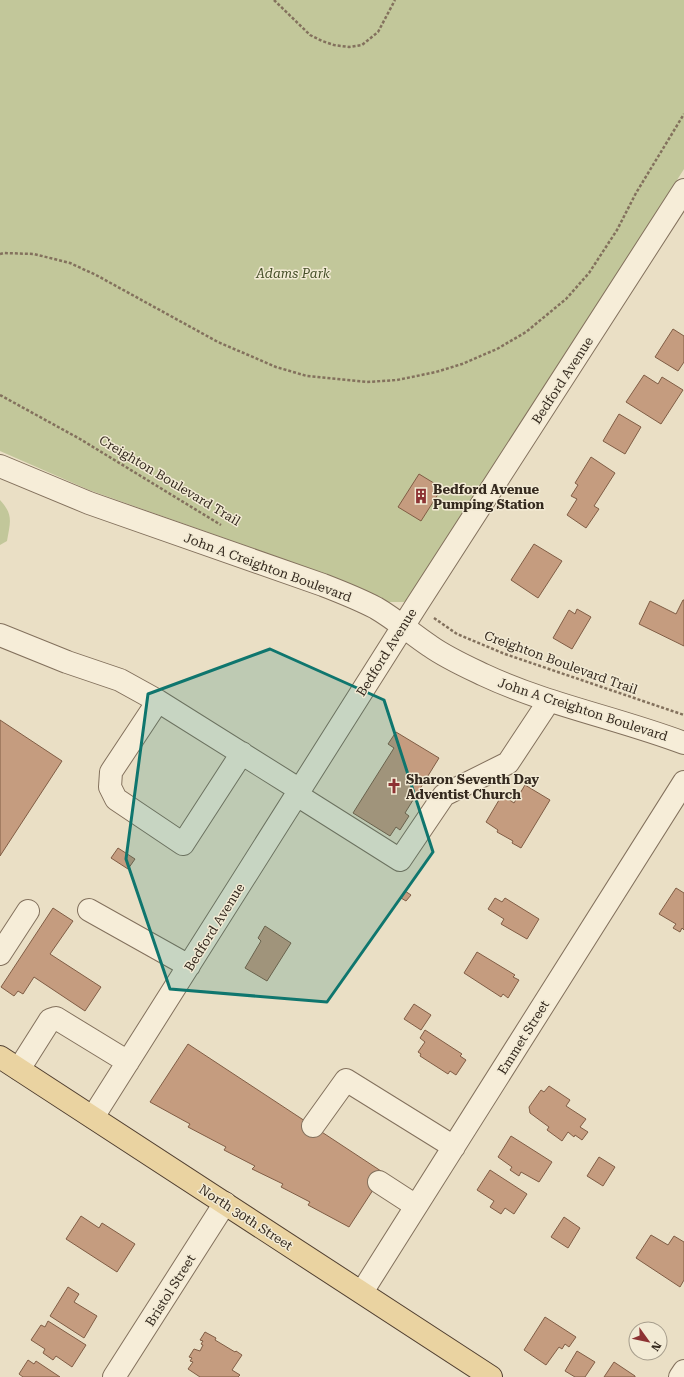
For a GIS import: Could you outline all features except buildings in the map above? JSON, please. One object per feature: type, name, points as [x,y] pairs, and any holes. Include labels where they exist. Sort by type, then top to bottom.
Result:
[{"type":"main road","name":"North 30th Street","points":[[0,1057],[491,1377]]},
{"type":"street","name":"Bedford Avenue","points":[[93,1117],[402,627],[684,190]]},
{"type":"street","name":"John A Creighton Boulevard","points":[[0,466],[89,503],[323,584],[353,596],[377,609],[452,660],[502,683],[549,701],[684,743]]},
{"type":"street","points":[[0,635],[67,662],[120,680],[158,701],[242,753],[400,860],[444,795],[508,763],[549,701]]},
{"type":"street","points":[[158,701],[111,772],[110,787],[116,799],[183,844],[242,753]]},
{"type":"street","name":"Emmet Street","points":[[362,1292],[684,782]]},
{"type":"street","points":[[89,910],[189,966]]},
{"type":"street","points":[[0,954],[28,911]]},
{"type":"street","points":[[19,1069],[50,1020],[56,1018],[128,1062]]},
{"type":"street","points":[[313,1126],[346,1080],[454,1147]]},
{"type":"street","points":[[378,1182],[416,1206]]},
{"type":"street","name":"Bristol Street","points":[[114,1377],[225,1203]]},
{"type":"street","points":[[680,1377],[684,1371]]},
{"type":"path","points":[[274,0],[310,35],[322,42],[349,47],[362,45],[378,32],[395,0]]},
{"type":"path","points":[[0,254],[34,254],[70,263],[96,275],[218,342],[276,367],[301,374],[331,379],[367,382],[397,380],[428,374],[462,364],[497,349],[526,332],[566,299],[589,273],[617,230],[636,193],[684,114]]},
{"type":"path","name":"Creighton Boulevard Trail","points":[[0,395],[86,442],[225,528]]},
{"type":"path","name":"Creighton Boulevard Trail","points":[[435,618],[457,634],[505,654],[684,715]]},
{"type":"highlighted area","points":[[270,649],[384,700],[433,852],[327,1002],[170,989],[126,859],[148,694]]},
{"type":"green space","name":"Adams Park","points":[[0,0],[684,0],[684,169],[410,599],[404,602],[389,602],[334,577],[89,490],[0,451]]},
{"type":"green space","points":[[0,500],[7,510],[10,519],[7,541],[0,545]]},
{"type":"place","name":"Bedford Avenue Pumping Station","points":[[421,496]]},
{"type":"place","name":"Sharon Seventh Day Adventist Church","points":[[394,786]]}]
